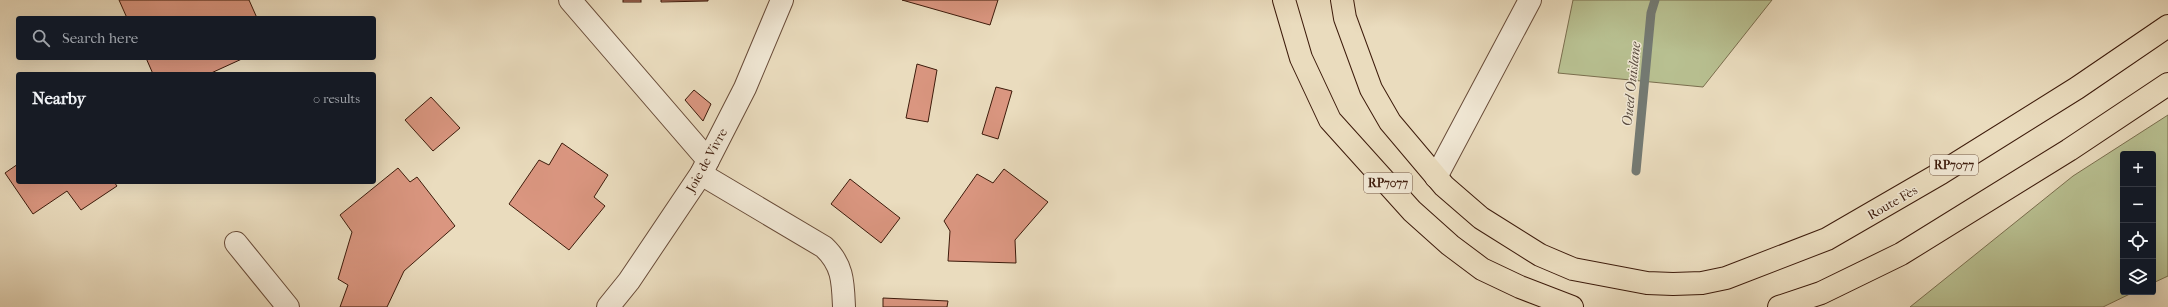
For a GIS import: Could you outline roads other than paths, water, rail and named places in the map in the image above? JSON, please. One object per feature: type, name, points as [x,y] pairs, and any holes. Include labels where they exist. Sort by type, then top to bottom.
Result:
[{"type":"main road","name":"RP7077","points":[[1284,0],[1301,58],[1330,120],[1412,211],[1450,245],[1482,269],[1520,287],[1567,306]]},
{"type":"main road","name":"RP7077","points":[[1342,0],[1345,18],[1370,89],[1390,122],[1436,177]]},
{"type":"main road","name":"Route Fès","points":[[1436,177],[1481,218],[1534,252],[1573,269],[1646,283],[1702,283],[1726,278],[1827,239],[1941,173],[2077,88],[2168,26]]},
{"type":"main road","points":[[1778,307],[1821,293],[1901,254],[2069,150],[2168,84]]},
{"type":"street","points":[[570,0],[704,167],[824,247],[838,265],[843,285],[844,307]]},
{"type":"street","name":"Joie de Vivre","points":[[608,307],[629,281],[704,167],[745,88],[782,0]]},
{"type":"street","points":[[1436,177],[1530,0]]},
{"type":"street","points":[[236,243],[288,307]]},
{"type":"waterway","name":"Oued Ouislane","points":[[1636,171],[1651,13],[1655,0]]}]
